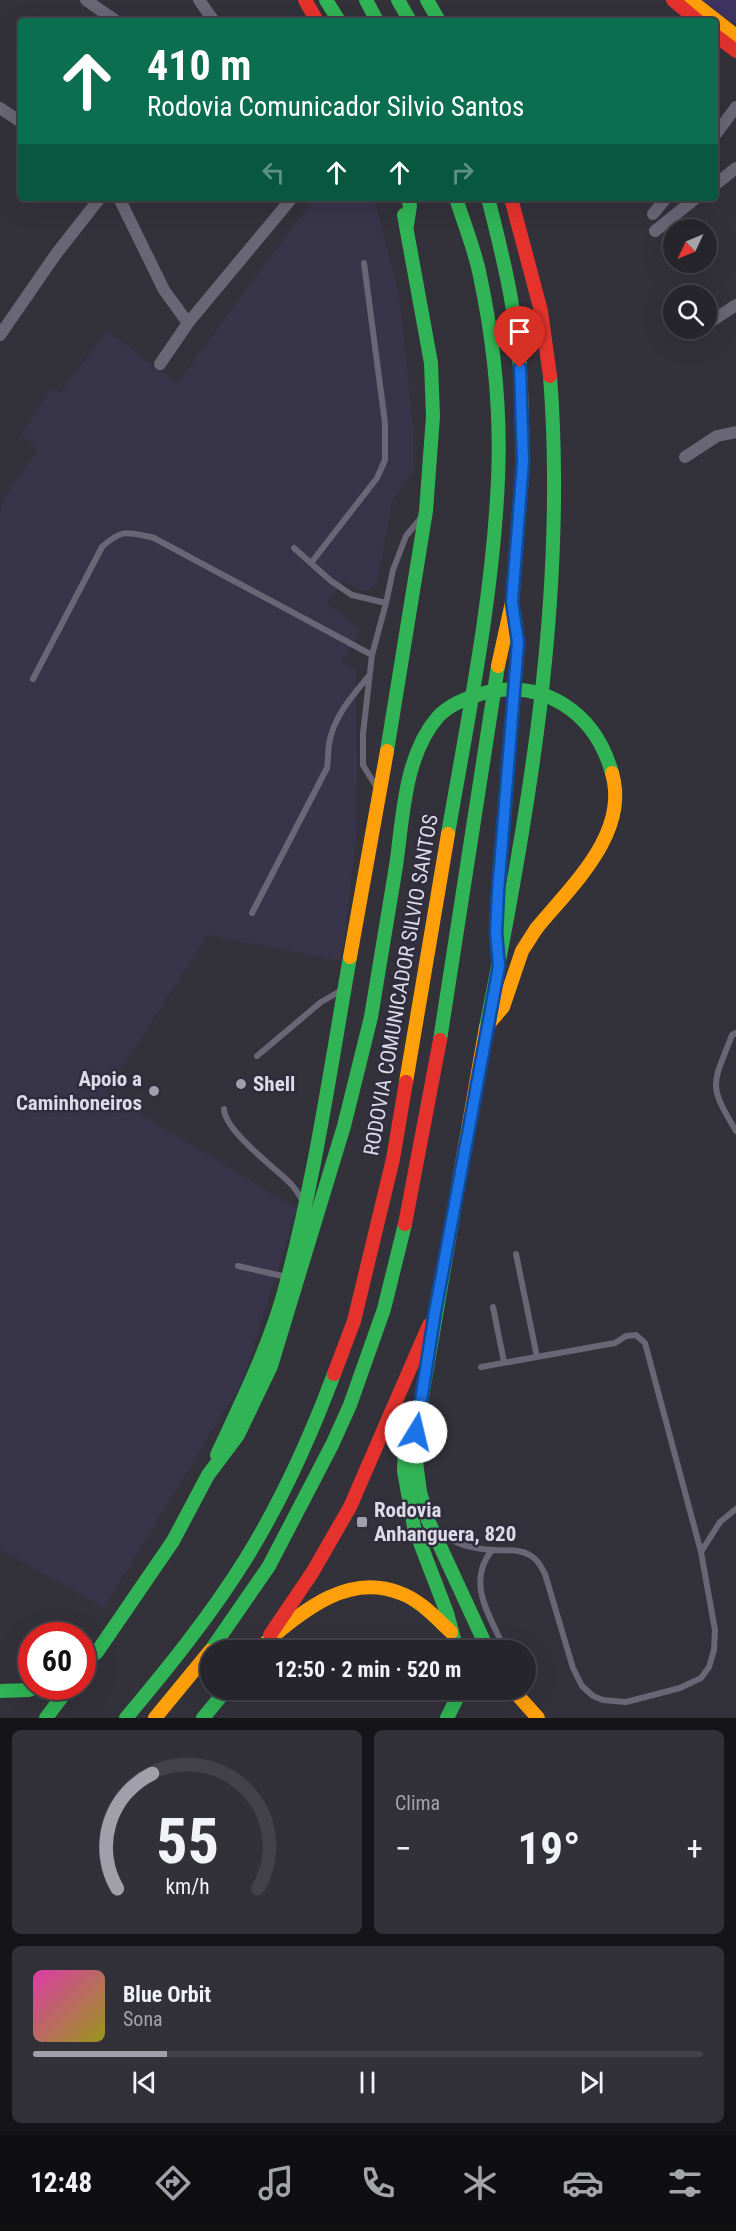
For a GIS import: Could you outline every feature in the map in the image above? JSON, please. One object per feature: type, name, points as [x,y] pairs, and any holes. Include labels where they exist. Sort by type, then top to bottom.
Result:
[{"type":"main road","points":[[305,0],[315,18]]},
{"type":"main road","points":[[326,0],[337,18]]},
{"type":"main road","points":[[366,0],[375,18]]},
{"type":"main road","points":[[398,0],[408,18]]},
{"type":"main road","points":[[428,0],[438,18]]},
{"type":"main road","points":[[673,0],[694,18]]},
{"type":"main road","points":[[690,0],[713,18]]},
{"type":"main road","points":[[718,22],[736,36]]},
{"type":"main road","points":[[718,38],[736,51]]},
{"type":"main road","points":[[97,1652],[173,1541],[208,1475],[252,1380],[288,1277],[306,1206],[380,792],[426,511],[433,416],[431,363],[408,225],[399,201]]},
{"type":"main road","points":[[408,225],[409,201]]},
{"type":"main road","name":"RODOVIA COMUNICADOR SILVIO SANTOS","points":[[126,1718],[166,1671],[245,1560],[290,1478],[323,1402],[354,1321],[393,1159],[486,607],[498,478],[497,414],[492,348],[480,274],[457,201]]},
{"type":"main road","points":[[218,1640],[269,1566],[332,1445],[350,1405],[384,1309],[402,1242],[432,1090],[502,642],[512,602],[523,462],[520,368],[507,272],[489,201]]},
{"type":"main road","points":[[483,1640],[428,1520],[420,1491],[416,1462],[416,1432],[435,1312],[499,966],[539,716],[548,622],[554,505],[554,417],[547,346],[512,201]]},
{"type":"main road","points":[[499,966],[496,933],[498,892],[518,642],[512,602]]},
{"type":"main road","points":[[208,1475],[238,1434],[271,1366],[344,1126],[371,1017],[410,778],[423,739],[437,718],[454,704],[484,691],[516,688],[559,700],[581,716],[602,741],[609,757],[615,788],[608,831],[589,864],[536,929],[522,951],[503,1007],[486,1027]]},
{"type":"main road","points":[[266,1640],[312,1573],[350,1507],[435,1312]]},
{"type":"main road","points":[[427,1366],[410,1421],[405,1445],[404,1471],[414,1527],[440,1593],[455,1640]]},
{"type":"main road","points":[[270,1640],[321,1599],[352,1587],[372,1586],[391,1589],[409,1597],[428,1609],[453,1633]]},
{"type":"main road","points":[[155,1718],[200,1663]]},
{"type":"main road","points":[[0,1691],[18,1690]]},
{"type":"main road","points":[[46,1718],[60,1700]]},
{"type":"main road","points":[[203,1718],[217,1700]]},
{"type":"main road","points":[[447,1718],[456,1700]]},
{"type":"main road","points":[[522,1700],[537,1717]]},
{"type":"street","points":[[86,0],[112,18]]},
{"type":"street","points":[[199,0],[212,18]]},
{"type":"street","points":[[0,108],[18,120]]},
{"type":"street","points":[[718,131],[736,108]]},
{"type":"street","points":[[718,182],[736,168]]},
{"type":"street","points":[[0,335],[56,254],[98,201]]},
{"type":"street","points":[[120,201],[164,290],[188,323]]},
{"type":"street","points":[[160,364],[188,323],[290,201]]},
{"type":"street","points":[[653,214],[664,201]]},
{"type":"street","points":[[656,231],[692,201]]},
{"type":"street","points":[[717,317],[736,305]]},
{"type":"street","points":[[686,457],[717,436],[736,432]]},
{"type":"lane","points":[[311,563],[377,478],[385,460],[385,423],[364,263]]},
{"type":"lane","points":[[380,792],[363,765],[363,734],[372,655],[393,570],[406,536],[426,511]]},
{"type":"lane","points":[[33,679],[102,547],[115,535],[129,532],[154,538],[372,655]]},
{"type":"lane","points":[[294,548],[331,581],[352,595],[386,603]]},
{"type":"lane","points":[[252,913],[327,768],[329,745],[334,726],[348,701],[369,676]]},
{"type":"lane","points":[[257,1056],[321,1002],[345,988]]},
{"type":"lane","points":[[736,1033],[732,1035],[715,1081],[715,1091],[720,1105],[736,1131]]},
{"type":"lane","points":[[224,1109],[225,1117],[234,1129],[265,1161],[292,1184],[306,1206]]},
{"type":"lane","points":[[516,1254],[537,1357]]},
{"type":"lane","points":[[238,1266],[288,1277]]},
{"type":"lane","points":[[493,1307],[504,1362]]},
{"type":"lane","points":[[428,1520],[444,1536],[458,1543],[492,1550],[513,1550],[532,1556],[539,1562],[545,1574],[573,1668],[582,1686],[593,1696],[603,1700],[626,1702],[680,1688],[701,1678],[709,1667],[714,1650],[715,1630],[701,1552],[645,1343],[636,1335],[626,1336],[615,1343],[481,1367]]},
{"type":"lane","points":[[701,1552],[720,1522],[736,1509]]},
{"type":"lane","points":[[492,1550],[484,1560],[479,1579],[486,1608],[500,1640]]},
{"type":"lane","points":[[528,1700],[537,1717]]},
{"type":"shaded area","points":[[702,0],[736,0],[736,26]]},
{"type":"shaded area","points":[[312,201],[375,201],[399,294],[413,425],[413,471],[392,502],[378,581],[369,590],[359,590],[343,581],[327,603],[361,630],[342,661],[356,670],[357,830],[342,956],[340,961],[208,935],[106,1093],[297,1209],[243,1381],[104,1608],[0,1549],[0,516],[3,499],[38,449],[20,435],[51,388],[59,393],[107,331],[177,383]]},
{"type":"traffic: fast","points":[[326,0],[337,18]]},
{"type":"traffic: fast","points":[[366,0],[375,18]]},
{"type":"traffic: fast","points":[[398,0],[408,18]]},
{"type":"traffic: fast","points":[[427,0],[437,18]]},
{"type":"traffic: fast","points":[[407,225],[409,201]]},
{"type":"traffic: fast","points":[[448,834],[485,613],[495,524],[499,454],[495,377],[485,301],[478,266],[457,201]]},
{"type":"traffic: fast","points":[[489,201],[514,315],[521,387]]},
{"type":"traffic: fast","points":[[387,751],[426,511],[433,416],[431,363],[404,215]]},
{"type":"traffic: fast","points":[[486,1027],[530,785],[549,622],[554,458],[550,376]]},
{"type":"traffic: fast","points":[[499,966],[496,933],[498,892],[518,642],[514,614]]},
{"type":"traffic: fast","points":[[440,1040],[498,666]]},
{"type":"traffic: fast","points":[[396,866],[403,808],[411,769],[418,751],[437,718],[446,709],[463,700],[503,690],[545,695],[563,704],[593,733],[604,751],[612,773]]},
{"type":"traffic: fast","points":[[96,1653],[173,1541],[208,1475],[238,1435],[271,1366],[344,1126],[371,1017],[396,866]]},
{"type":"traffic: fast","points":[[217,1455],[261,1357],[283,1296],[313,1170],[350,957]]},
{"type":"traffic: fast","points":[[459,1181],[416,1432],[416,1462],[420,1492],[428,1520],[483,1640]]},
{"type":"traffic: fast","points":[[218,1640],[269,1566],[332,1445],[350,1405],[384,1309],[405,1224]]},
{"type":"traffic: fast","points":[[126,1718],[188,1641],[245,1560],[294,1469],[334,1374]]},
{"type":"traffic: fast","points":[[405,1446],[404,1471],[414,1527],[447,1613],[454,1640]]},
{"type":"traffic: fast","points":[[0,1691],[18,1690]]},
{"type":"traffic: fast","points":[[46,1718],[60,1700]]},
{"type":"traffic: fast","points":[[203,1718],[218,1700]]},
{"type":"traffic: fast","points":[[447,1718],[456,1700]]},
{"type":"traffic: slow","points":[[690,0],[713,18]]},
{"type":"traffic: slow","points":[[718,22],[736,36]]},
{"type":"traffic: slow","points":[[498,666],[512,602],[523,462],[521,387]]},
{"type":"traffic: slow","points":[[350,957],[387,751]]},
{"type":"traffic: slow","points":[[536,929],[580,877],[605,838],[612,817],[615,795],[612,773]]},
{"type":"traffic: slow","points":[[406,1082],[448,834]]},
{"type":"traffic: slow","points":[[459,1181],[486,1027],[503,1007],[522,951],[536,929]]},
{"type":"traffic: slow","points":[[269,1640],[310,1608],[326,1599],[344,1591],[362,1588],[380,1588],[407,1596],[427,1610],[451,1632]]},
{"type":"traffic: slow","points":[[155,1718],[200,1663]]},
{"type":"traffic: slow","points":[[522,1700],[538,1718]]},
{"type":"traffic: jam","points":[[305,0],[315,18]]},
{"type":"traffic: jam","points":[[673,0],[694,18]]},
{"type":"traffic: jam","points":[[718,38],[736,51]]},
{"type":"traffic: jam","points":[[512,201],[541,311],[550,376]]},
{"type":"traffic: jam","points":[[405,1224],[440,1040]]},
{"type":"traffic: jam","points":[[334,1374],[354,1321],[393,1159],[406,1082]]},
{"type":"traffic: jam","points":[[270,1635],[312,1573],[350,1507],[429,1325]]},
{"type":"place","name":"Shell","points":[[241,1084]]},
{"type":"place","name":"Apoio a Caminhoneiros","points":[[154,1091]]},
{"type":"place","name":"Rodovia Anhanguera, 820","points":[[362,1522]]},
{"type":"route","points":[[416,1432],[435,1312],[499,966],[496,949],[498,892],[518,642],[512,602],[523,462],[520,368]]}]
